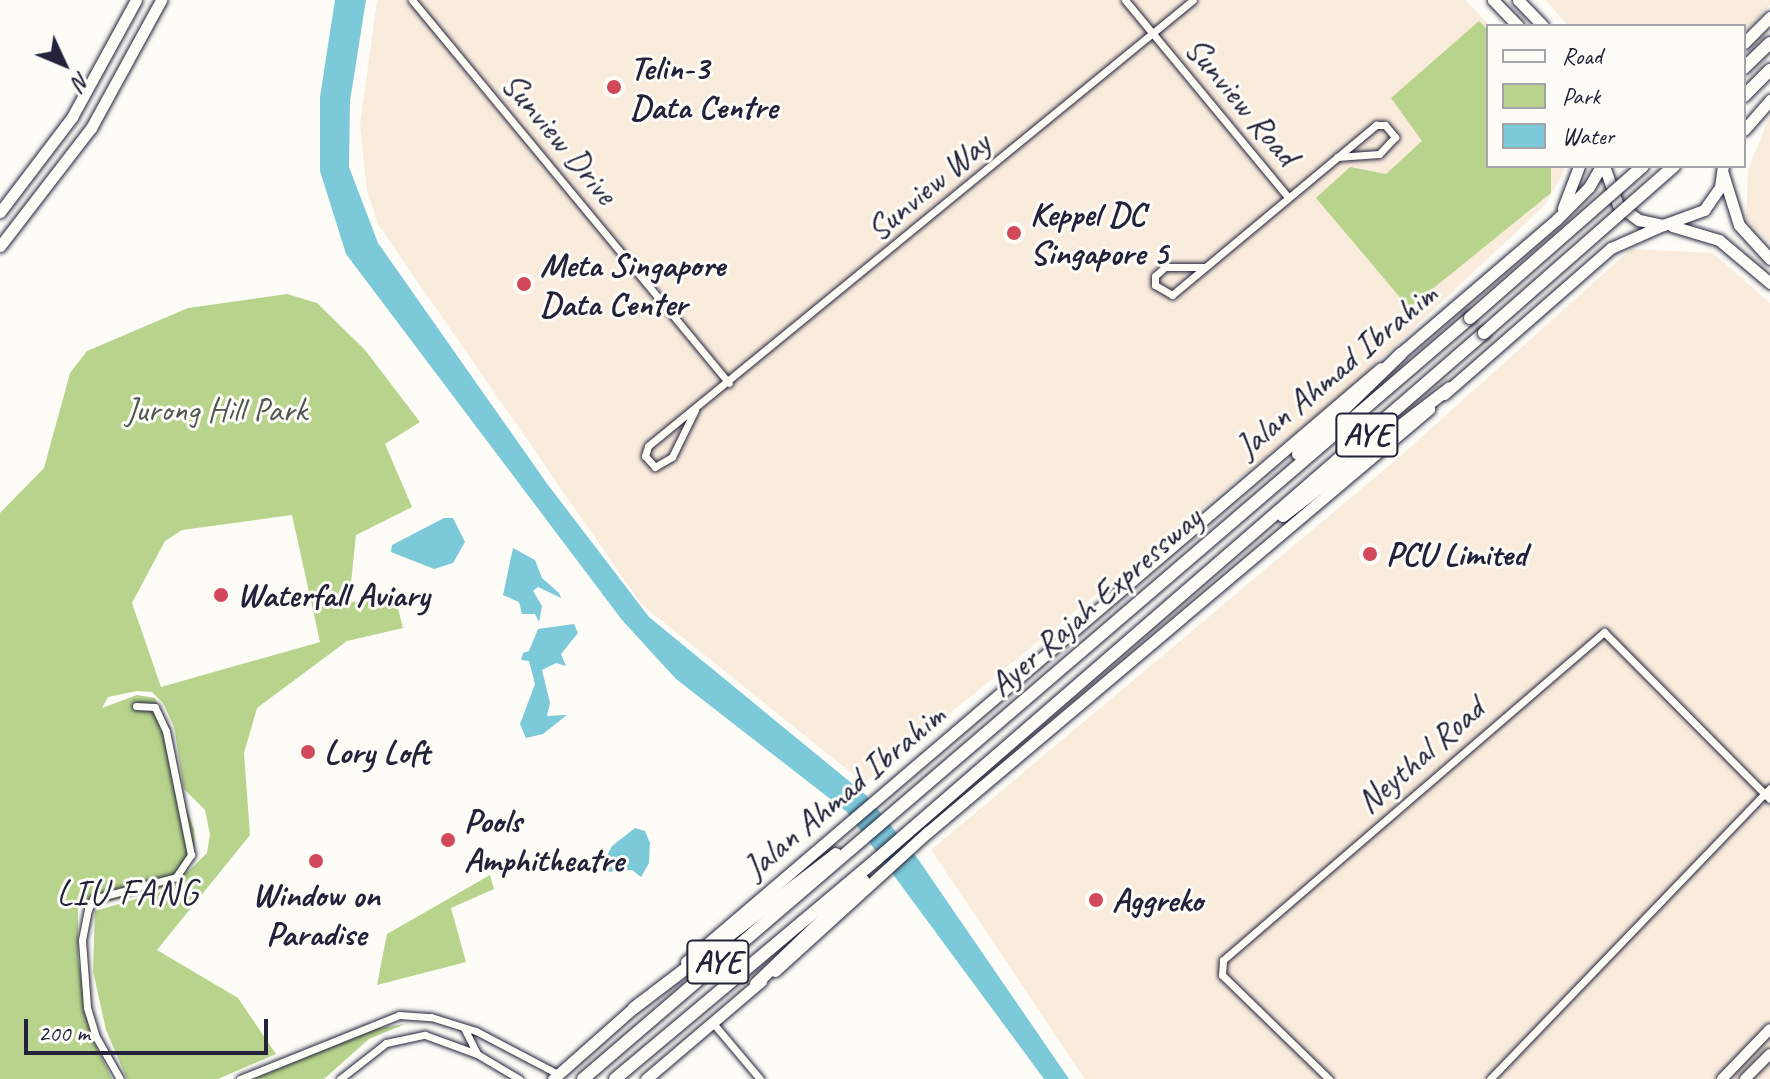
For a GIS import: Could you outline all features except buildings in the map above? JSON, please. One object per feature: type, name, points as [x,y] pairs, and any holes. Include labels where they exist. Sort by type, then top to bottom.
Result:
[{"type":"highway","points":[[1746,66],[1770,43]]},
{"type":"highway","points":[[1746,94],[1770,70]]},
{"type":"highway","name":"Ayer Rajah Expressway","points":[[583,1079],[1641,168]]},
{"type":"highway","name":"Ayer Rajah Expressway","points":[[615,1079],[877,859],[1672,168]]},
{"type":"highway","points":[[1291,467],[1299,452],[1401,354]]},
{"type":"highway","points":[[1250,537],[1296,508],[1450,388]]},
{"type":"highway","points":[[634,1008],[820,862],[853,845]]},
{"type":"highway","points":[[756,984],[870,874],[877,859]]},
{"type":"main road","points":[[0,212],[72,117],[136,0]]},
{"type":"main road","points":[[0,246],[91,128],[161,0]]},
{"type":"main road","points":[[1493,0],[1516,24]]},
{"type":"main road","points":[[1518,0],[1541,24]]},
{"type":"main road","points":[[1746,41],[1770,17]]},
{"type":"main road","points":[[1746,128],[1770,100]]},
{"type":"main road","points":[[1557,219],[1578,168]]},
{"type":"main road","name":"Jalan Ahmad Ibrahim","points":[[556,1077],[810,853],[1089,621],[1350,390],[1401,354],[1557,219],[1589,187],[1602,168]]},
{"type":"main road","points":[[1604,168],[1618,205],[1639,220],[1719,240],[1770,283]]},
{"type":"main road","points":[[646,1079],[756,984],[796,956],[928,832],[1115,672],[1399,439],[1450,388],[1611,248],[1704,210],[1724,169]]},
{"type":"main road","points":[[1724,169],[1739,225],[1770,259]]},
{"type":"main road","points":[[1722,1079],[1770,1029]]},
{"type":"main road","points":[[1745,1079],[1770,1054]]},
{"type":"street","name":"Sunview Drive","points":[[412,0],[729,383]]},
{"type":"street","name":"Sunview Road","points":[[1125,0],[1288,197]]},
{"type":"street","name":"Sunview Way","points":[[695,410],[672,457],[655,467],[645,450],[1193,0]]},
{"type":"street","points":[[1204,267],[1165,267],[1155,276],[1155,285],[1172,295],[1288,197],[1337,157],[1379,124],[1395,137],[1379,154],[1337,157]]},
{"type":"street","name":"Neythal Road","points":[[1329,1079],[1222,975],[1223,960],[1604,632],[1768,794],[1490,1079]]},
{"type":"street","points":[[120,1079],[96,1037],[87,1007],[82,940],[93,899],[176,877],[191,855],[166,731],[155,707],[136,706]]},
{"type":"street","points":[[240,1079],[381,1019],[416,1015],[489,1037],[556,1077]]},
{"type":"street","points":[[712,1022],[760,1079]]},
{"type":"street","points":[[463,1027],[477,1054]]},
{"type":"street","points":[[340,1079],[369,1053],[407,1037],[442,1040],[477,1054],[517,1077],[527,1057]]},
{"type":"street","points":[[477,1054],[489,1037]]},
{"type":"shaded area","points":[[377,0],[1465,0],[1488,24],[1486,168],[1564,168],[1564,171],[1545,205],[1349,389],[864,783],[641,604],[379,226],[367,191],[360,125]]},
{"type":"shaded area","points":[[1545,0],[1770,0],[1770,5],[1746,31],[1746,24],[1567,24]]},
{"type":"shaded area","points":[[1770,116],[1770,243],[1746,220],[1748,169]]},
{"type":"shaded area","points":[[1631,249],[1713,253],[1770,303],[1770,1079],[1085,1079],[931,850],[1398,458]]},
{"type":"green space","points":[[1479,21],[1486,28],[1486,168],[1551,168],[1551,193],[1409,308],[1316,198],[1350,167],[1386,174],[1422,141],[1391,98]]},
{"type":"green space","name":"Jurong Hill Park","points":[[287,294],[317,303],[365,350],[420,422],[385,444],[412,507],[356,535],[349,602],[396,600],[403,628],[347,641],[257,708],[244,753],[250,835],[157,950],[238,998],[276,1054],[218,1079],[127,1079],[106,1030],[93,971],[95,911],[170,889],[207,853],[210,834],[205,810],[184,789],[174,727],[163,703],[152,692],[137,691],[108,697],[102,708],[137,695],[155,698],[170,729],[181,792],[194,830],[195,853],[186,873],[166,887],[78,909],[78,960],[94,1042],[112,1079],[0,1079],[0,513],[44,468],[70,373],[87,351],[188,308]],"holes":[[[292,515],[320,642],[161,687],[132,603],[165,541],[182,530]]]},
{"type":"green space","points":[[490,875],[494,889],[451,908],[466,962],[377,985],[387,934]]},
{"type":"green space","points":[[405,1024],[369,1039],[324,1079],[254,1079],[374,1029]]},
{"type":"water","points":[[335,0],[366,0],[350,101],[349,167],[378,243],[548,485],[649,617],[866,795],[918,859],[1069,1079],[1044,1079],[847,812],[676,679],[622,620],[346,254],[320,171],[320,97]]},
{"type":"water","points":[[444,518],[453,518],[465,542],[453,563],[434,569],[391,552],[392,545]]},
{"type":"water","points":[[513,548],[535,560],[542,578],[561,598],[538,587],[533,591],[542,606],[539,622],[535,614],[522,614],[519,602],[503,595]]},
{"type":"water","points":[[574,624],[578,633],[561,654],[566,666],[556,663],[542,670],[550,703],[547,716],[567,715],[543,734],[526,738],[520,724],[535,684],[529,661],[521,660],[523,653],[529,651],[538,629]]},
{"type":"water","points":[[635,828],[645,831],[650,843],[649,863],[641,877],[632,870],[606,872],[601,867],[612,846]]},
{"type":"place","name":"Telin-3 Data Centre","points":[[614,87]]},
{"type":"place","name":"Keppel DC Singapore 5","points":[[1014,233]]},
{"type":"place","name":"Meta Singapore Data Center","points":[[524,284]]},
{"type":"place","name":"PCU Limited","points":[[1370,554]]},
{"type":"place","name":"Waterfall Aviary","points":[[221,595]]},
{"type":"place","name":"Lory Loft","points":[[308,752]]},
{"type":"place","name":"Pools Amphitheatre","points":[[448,840]]},
{"type":"place","name":"Window on Paradise","points":[[316,861]]},
{"type":"place","name":"Aggreko","points":[[1096,900]]},
{"type":"district","name":"LIU FANG","points":[[128,893]]}]
